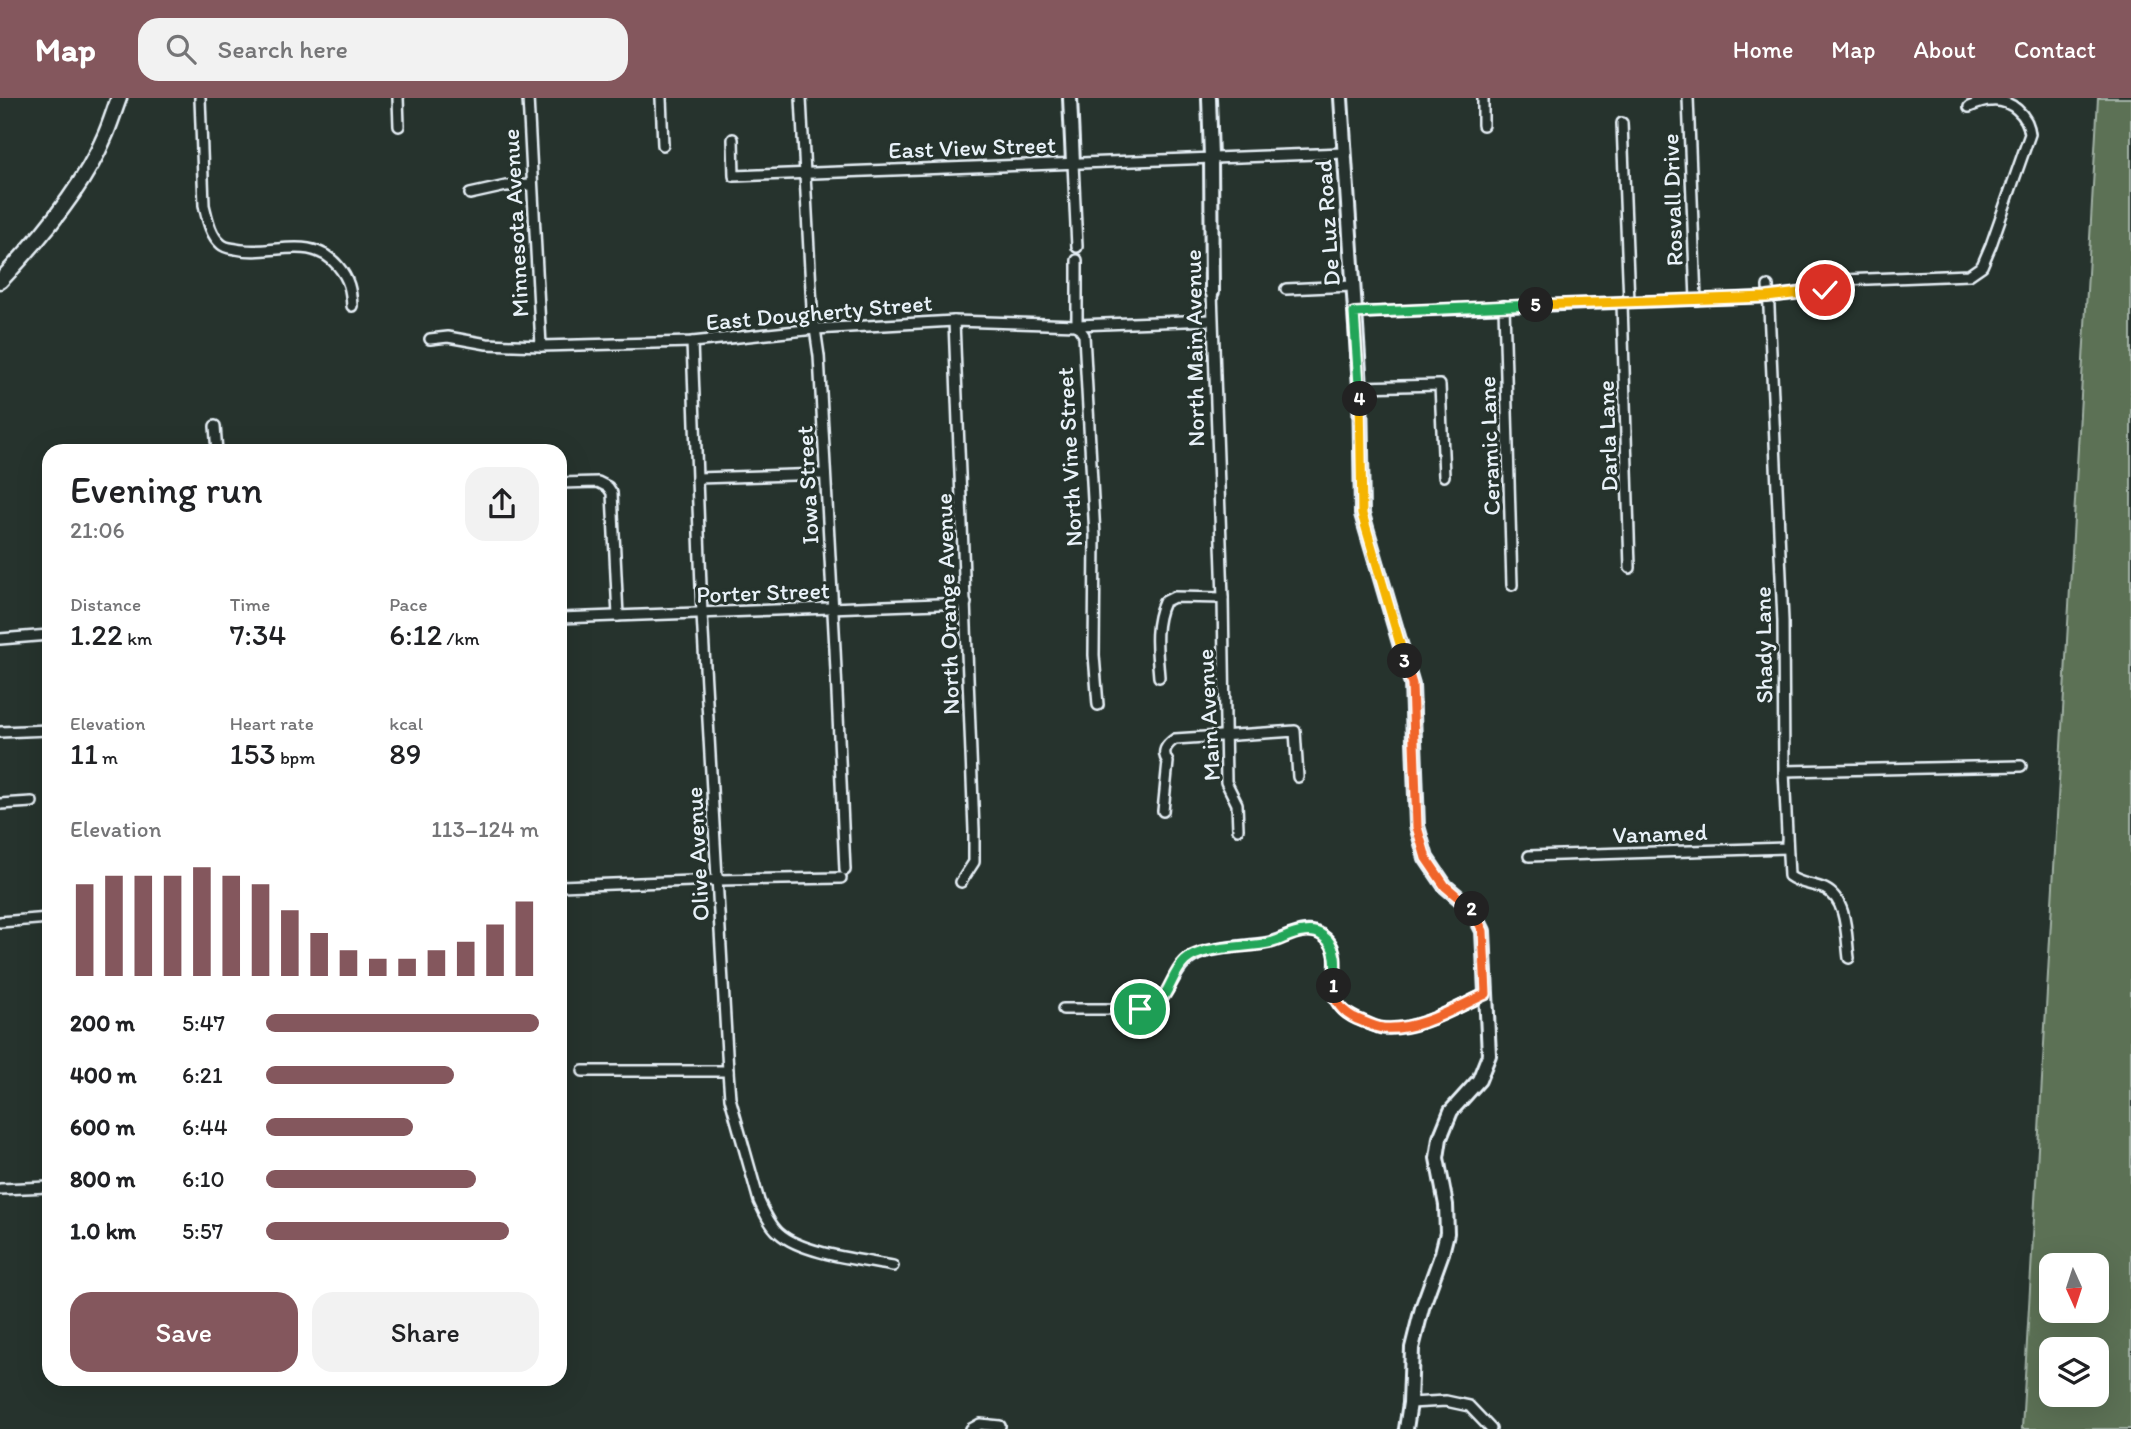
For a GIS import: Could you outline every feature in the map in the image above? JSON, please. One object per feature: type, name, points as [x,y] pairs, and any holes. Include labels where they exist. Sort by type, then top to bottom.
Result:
[{"type":"main road","points":[[0,281],[82,179],[103,140],[120,98]]},
{"type":"main road","points":[[1070,98],[1073,163]]},
{"type":"main road","name":"North Main Avenue","points":[[1209,98],[1212,292]]},
{"type":"main road","name":"De Luz Road","points":[[1341,98],[1360,387],[1362,514],[1412,684],[1417,827],[1426,858],[1445,886],[1472,909],[1483,931],[1489,1055],[1479,1080],[1451,1111],[1440,1138],[1437,1158],[1446,1205],[1447,1233],[1412,1348],[1406,1429]]},
{"type":"street","points":[[200,98],[204,205],[208,222],[217,240],[225,247],[246,252],[288,247],[315,250],[331,258],[346,276],[351,290],[352,306]]},
{"type":"street","points":[[398,98],[399,126]]},
{"type":"street","name":"Minnesota Avenue","points":[[528,98],[541,346]]},
{"type":"street","points":[[661,98],[663,145]]},
{"type":"street","name":"Iowa Street","points":[[718,880],[843,874],[833,608],[801,98]]},
{"type":"street","points":[[1483,98],[1483,125]]},
{"type":"street","name":"Rosvall Drive","points":[[1688,98],[1696,300]]},
{"type":"street","points":[[1354,313],[1767,297],[1825,290],[1843,280],[1969,275],[1982,266],[1992,245],[2030,134],[2029,124],[2014,106],[2000,100],[1969,107]]},
{"type":"street","name":"Darla Lane","points":[[1622,123],[1630,568]]},
{"type":"street","name":"East View Street","points":[[733,139],[734,176],[1344,153]]},
{"type":"street","points":[[1073,163],[1077,247]]},
{"type":"street","points":[[471,194],[506,186],[532,185]]},
{"type":"street","name":"North Vine Street","points":[[1077,260],[1077,325],[1084,335],[1095,536],[1094,655],[1098,705]]},
{"type":"street","points":[[1286,289],[1352,286]]},
{"type":"street","name":"Shady Lane","points":[[1768,286],[1783,621],[1784,771],[1789,876],[1798,883],[1828,890],[1842,909],[1849,958]]},
{"type":"street","name":"North Main Avenue","points":[[1212,292],[1223,598]]},
{"type":"street","name":"Ceramic Lane","points":[[1504,306],[1512,585]]},
{"type":"street","name":"East Dougherty Street","points":[[430,339],[448,337],[487,344],[541,346],[692,342],[815,329],[954,321],[1077,325],[1212,320]]},
{"type":"street","name":"North Orange Avenue","points":[[954,321],[967,603],[974,862],[961,882]]},
{"type":"street","name":"Olive Avenue","points":[[692,342],[702,614],[730,1098],[759,1201],[779,1234],[804,1248],[893,1266]]},
{"type":"street","points":[[1360,387],[1440,385],[1444,476]]},
{"type":"street","points":[[215,426],[216,444]]},
{"type":"street","points":[[696,478],[825,474]]},
{"type":"street","points":[[567,483],[598,482],[608,486],[611,493],[618,616]]},
{"type":"street","points":[[1158,677],[1157,625],[1164,602],[1174,597],[1223,598]]},
{"type":"street","name":"Main Avenue","points":[[1223,598],[1226,782],[1237,804],[1238,829]]},
{"type":"street","name":"Porter Street","points":[[567,618],[967,603]]},
{"type":"street","points":[[0,639],[42,636]]},
{"type":"street","points":[[0,732],[42,730]]},
{"type":"street","points":[[1163,811],[1167,762],[1164,751],[1175,739],[1295,731],[1298,777]]},
{"type":"street","points":[[1784,771],[2021,766]]},
{"type":"street","points":[[0,804],[32,802]]},
{"type":"street","name":"Vanamed","points":[[1529,856],[1787,848],[1787,842]]},
{"type":"street","points":[[567,886],[718,880]]},
{"type":"street","points":[[0,922],[42,919]]},
{"type":"street","points":[[1063,1009],[1149,1009],[1158,1004],[1185,961],[1200,953],[1273,942],[1308,931],[1321,934],[1331,943],[1335,955],[1334,994],[1340,1007],[1350,1016],[1379,1028],[1396,1028],[1430,1020],[1486,994]]},
{"type":"street","points":[[583,1071],[728,1071]]},
{"type":"street","points":[[0,1189],[42,1187]]},
{"type":"street","points":[[1410,1403],[1446,1401],[1469,1406],[1491,1429]]},
{"type":"street","points":[[971,1429],[980,1424],[1000,1426]]},
{"type":"green space","points":[[2098,98],[2131,98],[2131,1429],[2022,1429]]},
{"type":"route","points":[[1140,1009],[1149,1009],[1158,1004],[1185,961],[1200,953],[1273,942],[1308,931],[1321,934],[1331,943],[1335,955],[1334,994],[1340,1007],[1350,1016],[1379,1028],[1396,1028],[1430,1020],[1486,994],[1483,931],[1472,909],[1445,886],[1426,858],[1417,827],[1412,684],[1362,514],[1360,387],[1354,313],[1767,297],[1825,290]]}]
